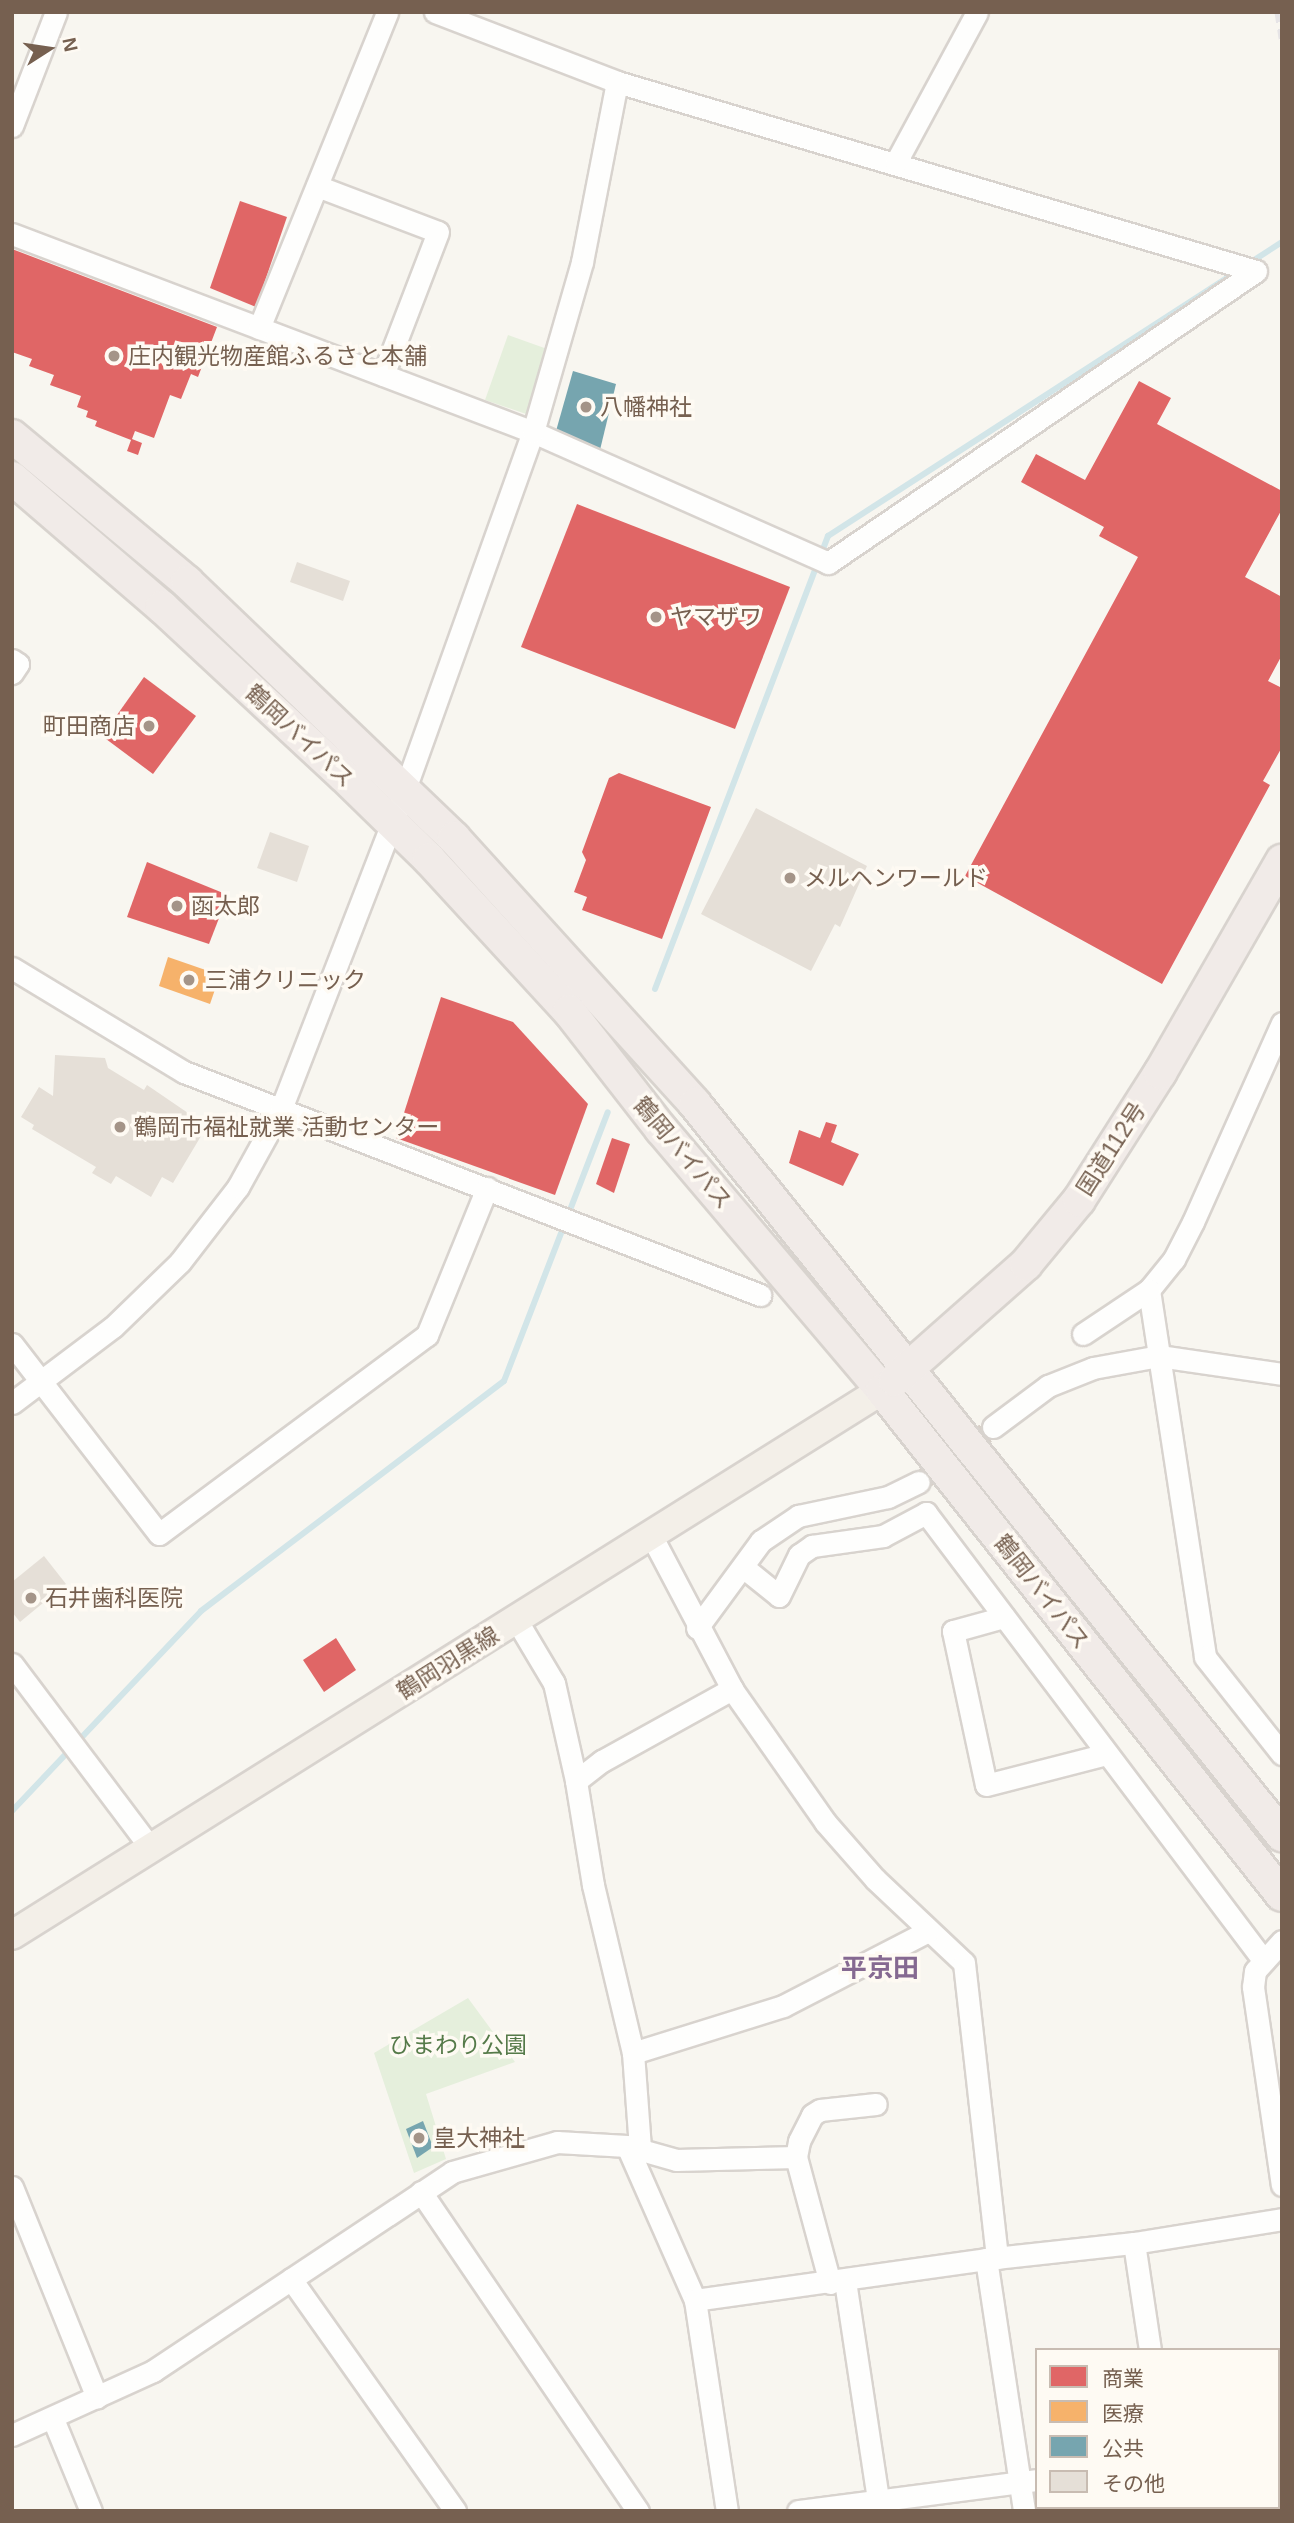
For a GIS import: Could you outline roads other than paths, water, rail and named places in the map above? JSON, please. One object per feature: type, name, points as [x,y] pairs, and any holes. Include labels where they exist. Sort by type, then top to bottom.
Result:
[{"type":"highway","name":"鶴岡バイパス","points":[[12,436],[187,582],[405,789],[695,1104],[910,1368],[1282,1835]]},
{"type":"highway","name":"鶴岡バイパス","points":[[12,478],[162,607],[392,823],[569,1011],[662,1129],[883,1390],[1282,1895]]},
{"type":"highway","name":"国道112号","points":[[883,1390],[1027,1264],[1079,1200],[1160,1073],[1282,861]]},
{"type":"main road","name":"鶴岡羽黒線","points":[[12,1935],[883,1390]]},
{"type":"street","points":[[12,126],[56,12]]},
{"type":"street","points":[[259,328],[387,12]]},
{"type":"street","points":[[12,234],[533,432],[828,563],[1256,271],[896,162],[617,82],[435,12]]},
{"type":"street","points":[[896,162],[962,21],[977,12]]},
{"type":"street","points":[[12,1403],[113,1327],[180,1262],[238,1187],[281,1109],[405,789],[533,432],[582,262],[617,82]]},
{"type":"street","points":[[317,186],[438,232],[383,375]]},
{"type":"street","points":[[12,660],[18,664],[12,673]]},
{"type":"street","points":[[13,970],[184,1072],[760,1295]]},
{"type":"street","points":[[1083,1334],[1149,1290],[1174,1259],[1194,1222],[1282,1023]]},
{"type":"street","points":[[12,1344],[159,1534],[427,1335],[487,1188]]},
{"type":"street","points":[[1149,1290],[1205,1657],[1282,1754]]},
{"type":"street","points":[[993,1427],[1048,1386],[1093,1368],[1159,1356],[1282,1374]]},
{"type":"street","points":[[697,1628],[761,1541],[797,1516],[888,1497],[919,1482]]},
{"type":"street","points":[[743,1567],[779,1596],[799,1555],[812,1546],[883,1536],[926,1513],[1264,1961]]},
{"type":"street","points":[[652,1537],[697,1628],[733,1689],[825,1822],[928,1931],[955,1950],[968,1976],[992,2258],[1028,2481],[1024,2511]]},
{"type":"street","points":[[1004,1617],[953,1631],[986,1785],[1107,1754]]},
{"type":"street","points":[[517,1621],[554,1683],[576,1781],[593,1885],[632,2053],[634,2147],[695,2300],[727,2511]]},
{"type":"street","points":[[12,1664],[150,1847]]},
{"type":"street","points":[[576,1781],[602,1761],[733,1689]]},
{"type":"street","points":[[632,2053],[783,2006],[928,1931]]},
{"type":"street","points":[[1282,1941],[1255,1971],[1253,1987],[1282,2185]]},
{"type":"street","points":[[873,2504],[838,2282],[796,2157],[812,2115],[835,2105],[876,2104]]},
{"type":"street","points":[[12,2435],[53,2419],[153,2371],[452,2172],[557,2142],[634,2147],[676,2160],[796,2157]]},
{"type":"street","points":[[12,2187],[97,2397]]},
{"type":"street","points":[[421,2192],[638,2511]]},
{"type":"street","points":[[695,2300],[838,2282],[992,2258],[1134,2243],[1282,2219]]},
{"type":"street","points":[[1134,2243],[1150,2348]]},
{"type":"street","points":[[291,2279],[455,2511]]},
{"type":"street","points":[[53,2419],[91,2511]]},
{"type":"street","points":[[798,2511],[873,2504],[1028,2481]]},
{"type":"waterway","points":[[1248,264],[1282,242]]},
{"type":"waterway","points":[[655,989],[828,536],[1236,272]]},
{"type":"waterway","points":[[12,1811],[201,1611],[504,1381],[608,1112]]},
{"type":"tunnel","points":[[919,1482],[993,1427]]},
{"type":"railway","points":[[1277,12],[1282,42]]},
{"type":"place","name":"庄内観光物産館ふるさと本舗","points":[[114,356]]},
{"type":"place","name":"八幡神社","points":[[586,407]]},
{"type":"place","name":"ヤマザワ","points":[[656,617]]},
{"type":"place","name":"町田商店","points":[[149,726]]},
{"type":"place","name":"メルヘンワールド","points":[[790,878]]},
{"type":"place","name":"函太郎","points":[[177,906]]},
{"type":"place","name":"三浦クリニック","points":[[189,980]]},
{"type":"place","name":"鶴岡市福祉就業 活動センター","points":[[120,1127]]},
{"type":"place","name":"石井歯科医院","points":[[31,1598]]},
{"type":"place","name":"皇大神社","points":[[419,2138]]},
{"type":"district","name":"平京田","points":[[880,1969]]},
{"type":"park label","name":"ひまわり公園","points":[[458,2045]]}]
